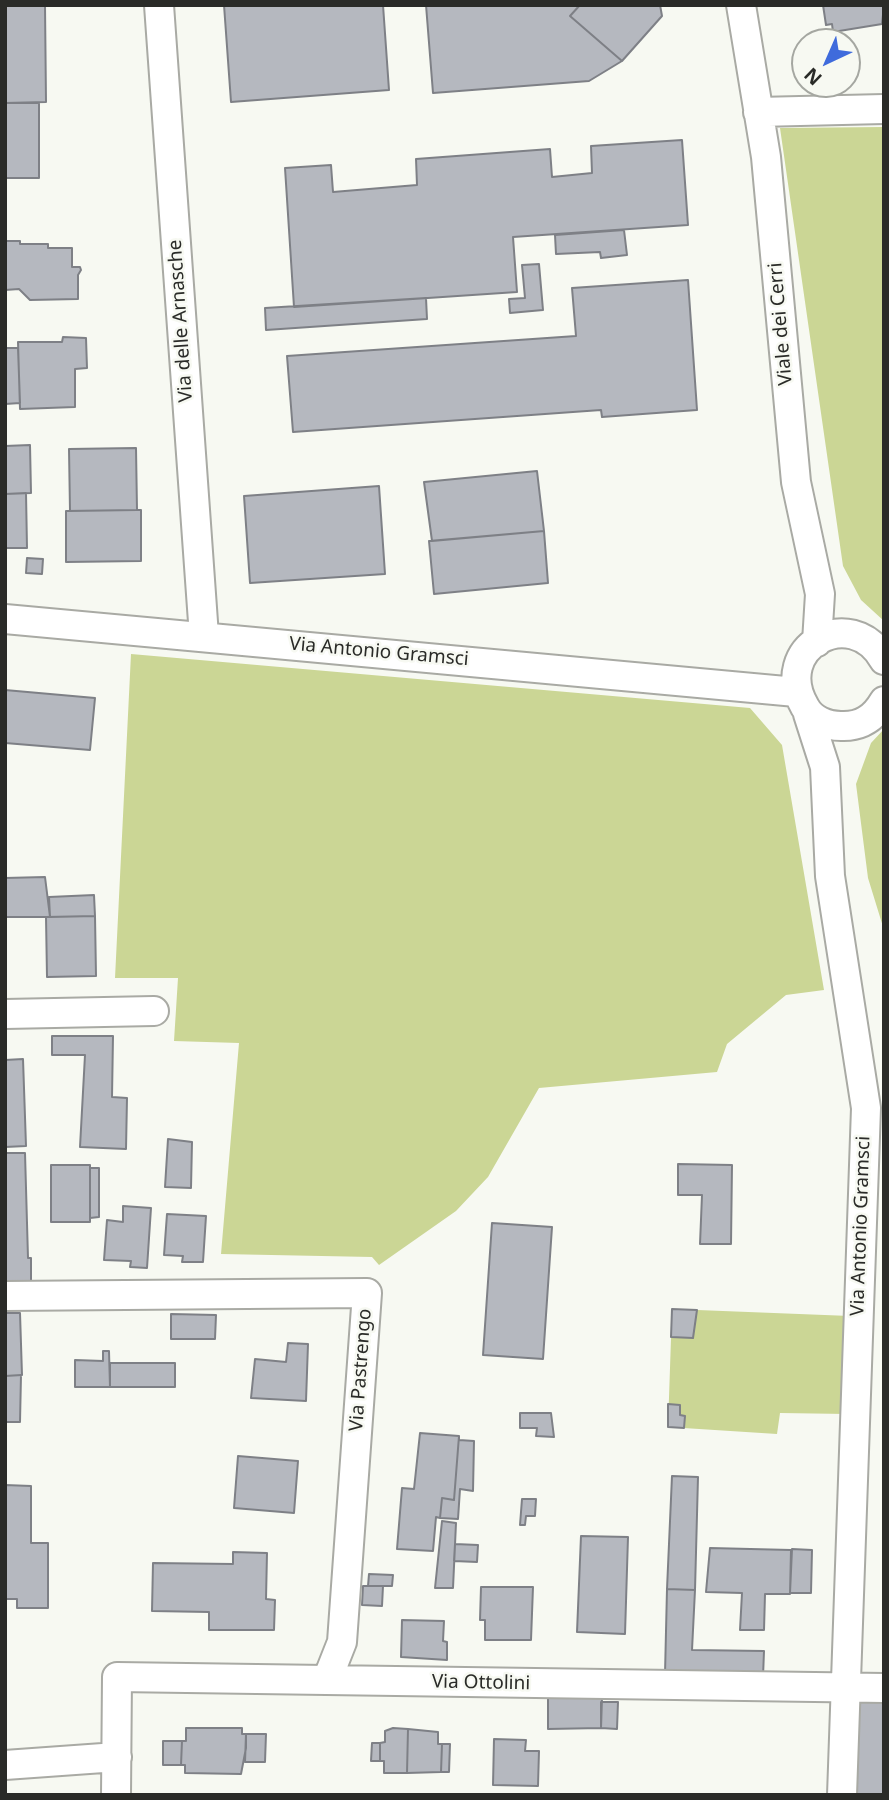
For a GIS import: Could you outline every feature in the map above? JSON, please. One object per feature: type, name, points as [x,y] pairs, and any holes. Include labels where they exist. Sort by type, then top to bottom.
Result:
[{"type":"street","name":"Via delle Arnasche","points":[[159,5],[204,636]]},
{"type":"street","name":"Viale dei Cerri","points":[[741,5],[766,157],[796,482],[820,594],[817,642]]},
{"type":"street","points":[[758,112],[884,109]]},
{"type":"street","points":[[820,594],[855,634],[876,647],[884,660]]},
{"type":"street","name":"Via Antonio Gramsci","points":[[5,619],[800,691]]},
{"type":"street","points":[[817,642],[830,634],[855,634]]},
{"type":"street","name":"Via Antonio Gramsci","points":[[817,642],[809,646],[800,691],[825,768],[830,876],[866,1108],[842,1795]]},
{"type":"street","points":[[800,691],[830,726],[854,727]]},
{"type":"street","points":[[825,768],[854,727],[876,715],[884,701]]},
{"type":"street","points":[[5,1014],[154,1011]]},
{"type":"street","name":"Via Pastrengo","points":[[5,1296],[367,1293],[342,1642],[327,1680]]},
{"type":"street","name":"Via Ottolini","points":[[117,1757],[117,1678],[884,1688]]},
{"type":"street","points":[[5,1765],[117,1757],[116,1795]]},
{"type":"green space","points":[[884,127],[884,621],[861,600],[843,566],[780,128]]},
{"type":"green space","points":[[131,654],[750,708],[782,745],[824,990],[786,995],[727,1044],[717,1072],[539,1088],[488,1177],[456,1211],[379,1265],[372,1257],[221,1254],[239,1043],[174,1041],[178,978],[115,978]]},
{"type":"green space","points":[[884,729],[884,930],[868,878],[856,784],[871,743]]},
{"type":"green space","points":[[672,1309],[850,1316],[847,1414],[780,1413],[777,1434],[668,1427]]},
{"type":"building","points":[[5,5],[45,5],[46,102],[5,103]]},
{"type":"building","points":[[224,5],[383,5],[389,90],[231,102]]},
{"type":"building","points":[[426,5],[580,5],[570,16],[622,61],[589,81],[433,93]]},
{"type":"building","points":[[580,5],[660,5],[662,16],[622,61],[570,16]]},
{"type":"building","points":[[823,5],[884,5],[882,24],[858,28],[832,28],[832,24],[826,25]]},
{"type":"building","points":[[5,103],[39,103],[39,178],[5,178]]},
{"type":"building","points":[[682,140],[688,225],[513,237],[517,292],[294,307],[285,168],[331,165],[333,192],[417,185],[416,159],[550,149],[552,177],[592,173],[591,146]]},
{"type":"building","points":[[624,230],[627,255],[601,258],[600,252],[556,254],[555,235]]},
{"type":"building","points":[[5,241],[48,244],[48,248],[72,248],[72,267],[80,267],[81,270],[78,275],[78,299],[30,300],[19,289],[5,290]]},
{"type":"building","points":[[539,264],[543,310],[510,313],[509,299],[525,298],[522,265]]},
{"type":"building","points":[[688,280],[697,410],[602,417],[601,410],[293,432],[287,356],[576,336],[572,288]]},
{"type":"building","points":[[426,298],[427,319],[266,330],[265,308]]},
{"type":"building","points":[[63,337],[86,338],[87,368],[75,369],[75,407],[20,409],[18,342],[62,342]]},
{"type":"building","points":[[5,348],[18,348],[20,403],[5,404]]},
{"type":"building","points":[[30,445],[31,493],[5,494],[5,446]]},
{"type":"building","points":[[136,448],[137,510],[70,511],[69,449]]},
{"type":"building","points":[[537,471],[544,531],[432,541],[424,482]]},
{"type":"building","points":[[379,486],[385,574],[250,583],[244,496]]},
{"type":"building","points":[[26,493],[27,548],[5,548],[5,494]]},
{"type":"building","points":[[141,510],[141,561],[66,562],[66,511]]},
{"type":"building","points":[[544,531],[548,583],[434,594],[429,541]]},
{"type":"building","points":[[27,558],[43,559],[42,574],[26,573]]},
{"type":"building","points":[[5,690],[95,698],[90,750],[5,743]]},
{"type":"building","points":[[45,877],[50,917],[5,917],[5,878]]},
{"type":"building","points":[[94,895],[95,916],[50,917],[49,897]]},
{"type":"building","points":[[95,916],[96,976],[47,977],[46,917]]},
{"type":"building","points":[[52,1036],[113,1036],[112,1097],[127,1098],[126,1149],[80,1147],[85,1055],[52,1055]]},
{"type":"building","points":[[23,1059],[26,1146],[5,1147],[5,1060]]},
{"type":"building","points":[[168,1139],[192,1142],[191,1188],[165,1187]]},
{"type":"building","points":[[5,1153],[25,1153],[31,1281],[5,1281]]},
{"type":"building","points":[[678,1164],[732,1165],[731,1244],[700,1244],[702,1195],[678,1195]]},
{"type":"building","points":[[51,1165],[90,1165],[90,1222],[51,1222]]},
{"type":"building","points":[[90,1168],[99,1168],[99,1217],[90,1218]]},
{"type":"building","points":[[123,1206],[151,1208],[147,1268],[130,1267],[131,1261],[104,1260],[107,1220],[123,1222]]},
{"type":"building","points":[[167,1214],[206,1216],[203,1262],[182,1262],[183,1256],[164,1255]]},
{"type":"building","points":[[492,1223],[552,1227],[543,1359],[483,1355]]},
{"type":"building","points":[[672,1309],[697,1310],[693,1338],[671,1337]]},
{"type":"building","points":[[5,1313],[20,1313],[22,1375],[5,1376]]},
{"type":"building","points":[[171,1314],[216,1315],[215,1339],[171,1339]]},
{"type":"building","points":[[288,1343],[308,1344],[306,1401],[251,1398],[255,1359],[286,1362]]},
{"type":"building","points":[[103,1351],[109,1351],[110,1387],[75,1387],[75,1360],[103,1361]]},
{"type":"building","points":[[110,1363],[175,1363],[175,1387],[110,1387]]},
{"type":"building","points":[[21,1375],[20,1422],[5,1422],[5,1376]]},
{"type":"building","points":[[668,1404],[680,1405],[680,1415],[685,1416],[684,1428],[668,1427]]},
{"type":"building","points":[[520,1413],[551,1413],[554,1437],[536,1436],[537,1428],[520,1428]]},
{"type":"building","points":[[420,1433],[459,1436],[454,1500],[442,1498],[440,1518],[436,1517],[433,1551],[397,1549],[402,1488],[414,1489]]},
{"type":"building","points":[[459,1436],[459,1440],[474,1441],[473,1491],[460,1489],[458,1519],[440,1518],[442,1498],[454,1500]]},
{"type":"building","points":[[238,1456],[298,1461],[294,1513],[234,1508]]},
{"type":"building","points":[[672,1476],[698,1477],[695,1590],[667,1589]]},
{"type":"building","points":[[5,1485],[31,1486],[31,1543],[48,1543],[48,1608],[17,1608],[17,1599],[5,1599]]},
{"type":"building","points":[[522,1499],[536,1499],[535,1516],[526,1516],[525,1525],[520,1525]]},
{"type":"building","points":[[442,1521],[456,1523],[453,1588],[435,1588]]},
{"type":"building","points":[[581,1536],[628,1537],[625,1634],[577,1632]]},
{"type":"building","points":[[455,1544],[478,1545],[477,1562],[454,1561]]},
{"type":"building","points":[[710,1548],[791,1550],[790,1594],[765,1594],[764,1630],[740,1630],[742,1593],[706,1592]]},
{"type":"building","points":[[792,1549],[812,1550],[811,1593],[790,1593]]},
{"type":"building","points":[[233,1552],[267,1553],[266,1599],[275,1600],[274,1630],[209,1630],[209,1612],[152,1611],[153,1563],[233,1564]]},
{"type":"building","points":[[369,1574],[393,1575],[392,1586],[368,1586]]},
{"type":"building","points":[[363,1586],[383,1586],[382,1606],[362,1605]]},
{"type":"building","points":[[481,1587],[533,1587],[531,1640],[485,1640],[485,1620],[480,1620]]},
{"type":"building","points":[[667,1589],[695,1590],[692,1650],[764,1651],[763,1677],[665,1674]]},
{"type":"building","points":[[402,1620],[444,1621],[443,1641],[447,1642],[447,1660],[401,1657]]},
{"type":"building","points":[[851,1697],[884,1697],[884,1795],[850,1795]]},
{"type":"building","points":[[548,1698],[602,1698],[601,1728],[548,1729]]},
{"type":"building","points":[[601,1702],[618,1702],[617,1729],[601,1728]]},
{"type":"building","points":[[186,1728],[242,1728],[242,1734],[246,1734],[246,1748],[241,1774],[185,1773],[185,1765],[181,1765],[182,1741],[186,1741]]},
{"type":"building","points":[[393,1728],[408,1729],[407,1773],[384,1773],[384,1761],[380,1761],[380,1743],[385,1742],[385,1731]]},
{"type":"building","points":[[408,1729],[438,1732],[438,1744],[442,1744],[441,1772],[407,1773]]},
{"type":"building","points":[[246,1734],[266,1734],[265,1762],[245,1762]]},
{"type":"building","points":[[494,1739],[526,1740],[525,1751],[539,1751],[538,1786],[493,1785]]},
{"type":"building","points":[[163,1741],[182,1741],[181,1765],[163,1765]]},
{"type":"building","points":[[372,1743],[380,1743],[380,1761],[371,1761]]},
{"type":"building","points":[[442,1744],[450,1744],[449,1772],[441,1772]]}]
